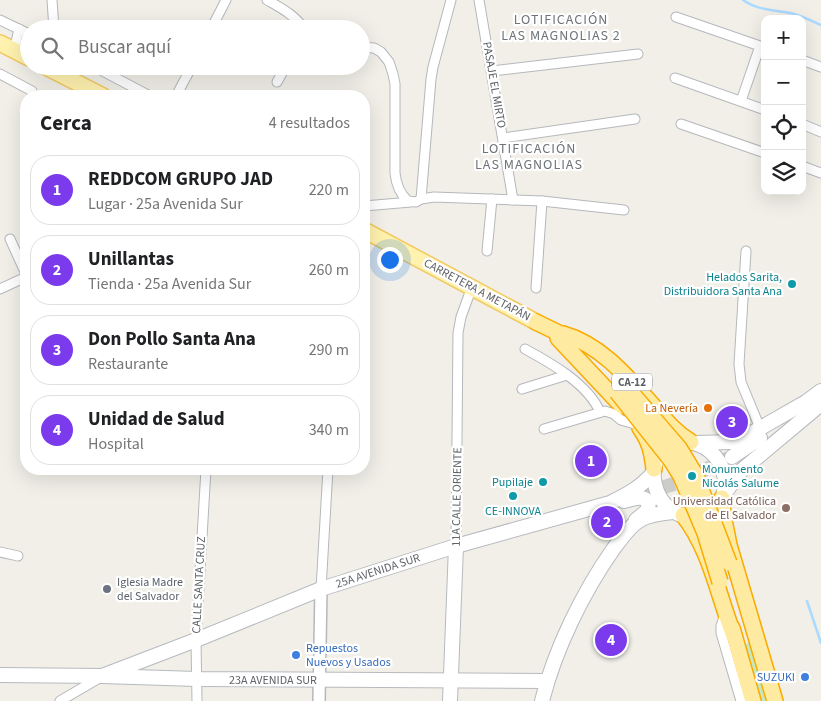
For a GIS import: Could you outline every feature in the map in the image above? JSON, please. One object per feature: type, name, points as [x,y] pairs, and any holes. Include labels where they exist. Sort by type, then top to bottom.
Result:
[{"type":"highway","points":[[536,322],[561,336],[624,392],[679,448],[696,476],[729,563],[775,701]]},
{"type":"highway","name":"CA-12","points":[[561,336],[572,337],[587,344],[625,374],[624,392],[638,425],[648,439],[652,452],[654,471]]},
{"type":"highway","points":[[624,392],[681,476],[705,533],[753,701]]},
{"type":"highway","name":"CA-12","points":[[624,392],[692,443]]},
{"type":"highway","points":[[723,496],[726,533],[759,650]]},
{"type":"highway","points":[[679,514],[694,529],[707,557],[734,636]]},
{"type":"main road","points":[[0,44],[20,54]]},
{"type":"main road","points":[[61,75],[90,90]]},
{"type":"main road","name":"CARRETERA A METAPÁN","points":[[370,233],[470,291],[494,299],[536,322]]},
{"type":"main road","points":[[679,514],[668,507],[656,487],[655,462],[667,447],[679,443],[731,442],[743,438],[806,402],[821,391]]},
{"type":"main road","points":[[732,457],[798,412],[806,402]]},
{"type":"main road","points":[[625,534],[629,528],[640,520],[656,515],[679,514],[694,516],[706,513],[715,507],[742,470],[821,404]]},
{"type":"main road","points":[[692,443],[708,449],[720,462],[724,476],[723,496]]},
{"type":"main road","name":"25A AVENIDA SUR","points":[[102,676],[321,589],[456,546],[605,504],[631,493],[641,486],[654,471]]},
{"type":"main road","points":[[605,504],[641,494]]},
{"type":"main road","points":[[542,701],[547,681],[589,588],[625,534],[635,521],[647,511],[649,502],[643,497],[605,504]]},
{"type":"main road","name":"11A CALLE ORIENTE","points":[[450,701],[456,546]]},
{"type":"main road","name":"23A AVENIDA SUR","points":[[0,675],[197,679],[547,681]]},
{"type":"street","points":[[52,0],[53,20]]},
{"type":"street","points":[[216,20],[226,0]]},
{"type":"street","points":[[267,0],[297,20]]},
{"type":"street","points":[[421,199],[431,79],[451,0]]},
{"type":"street","name":"PASAJE EL MIRTO","points":[[479,0],[514,200]]},
{"type":"street","points":[[676,17],[761,46]]},
{"type":"street","points":[[0,20],[19,29],[14,51]]},
{"type":"street","points":[[370,47],[381,52],[391,68],[395,84],[395,173],[398,186],[404,198],[410,202]]},
{"type":"street","points":[[741,101],[761,52]]},
{"type":"street","points":[[492,71],[638,54]]},
{"type":"street","points":[[806,61],[821,67]]},
{"type":"street","points":[[0,74],[30,90]]},
{"type":"street","points":[[110,75],[139,90]]},
{"type":"street","points":[[179,90],[187,75]]},
{"type":"street","points":[[277,82],[281,75]]},
{"type":"street","points":[[675,78],[761,108]]},
{"type":"street","points":[[503,138],[635,119]]},
{"type":"street","points":[[681,124],[761,152]]},
{"type":"street","points":[[806,126],[821,132]]},
{"type":"street","points":[[806,167],[821,173]]},
{"type":"street","points":[[370,205],[416,202],[421,199],[434,197],[542,201],[624,210]]},
{"type":"street","points":[[487,251],[492,200]]},
{"type":"street","points":[[536,288],[542,201]]},
{"type":"street","points":[[10,239],[20,262]]},
{"type":"street","points":[[746,251],[739,364],[741,382],[760,428]]},
{"type":"street","points":[[0,289],[20,279]]},
{"type":"street","name":"11A CALLE ORIENTE","points":[[456,546],[458,333],[461,317],[470,291]]},
{"type":"street","points":[[525,349],[567,375],[596,402],[600,412]]},
{"type":"street","points":[[522,389],[567,375]]},
{"type":"street","points":[[544,429],[600,412],[609,412],[621,420],[638,425]]},
{"type":"street","name":"CALLE SANTA CRUZ","points":[[197,701],[196,640],[206,475]]},
{"type":"street","points":[[319,701],[321,589],[328,475]]},
{"type":"street","points":[[0,552],[18,556]]},
{"type":"street","points":[[725,614],[721,632],[741,701]]},
{"type":"street","points":[[60,701],[102,676]]},
{"type":"green space","points":[[751,642],[770,701],[760,701],[743,645]]},
{"type":"waterway","points":[[743,0],[760,8],[798,15],[821,25]]},
{"type":"waterway","points":[[807,601],[821,643]]},
{"type":"tunnel","points":[[641,494],[677,483],[729,458]]},
{"type":"place","name":"Helados Sarita, Distribuidora Santa Ana","points":[[792,284]]},
{"type":"place","name":"La Nevería","points":[[708,408]]},
{"type":"place","name":"Don Pollo Santa Ana","points":[[732,422]]},
{"type":"place","name":"REDDCOM GRUPO JAD","points":[[591,461]]},
{"type":"place","name":"Monumento Nicolás Salume","points":[[692,476]]},
{"type":"place","name":"Pupilaje","points":[[543,482]]},
{"type":"place","name":"CE-INNOVA","points":[[513,496]]},
{"type":"place","name":"Universidad Católica de El Salvador","points":[[786,508]]},
{"type":"place","name":"Unillantas","points":[[607,522]]},
{"type":"place","name":"Iglesia Madre del Salvador","points":[[107,589]]},
{"type":"place","name":"Unidad de Salud","points":[[611,640]]},
{"type":"place","name":"Repuestos Nuevos y Usados","points":[[296,655]]},
{"type":"place","name":"SUZUKI","points":[[805,677]]},
{"type":"district","name":"LOTIFICACIÓN LAS MAGNOLIAS 2","points":[[561,28]]},
{"type":"district","name":"LOTIFICACIÓN LAS MAGNOLIAS","points":[[529,158]]}]
